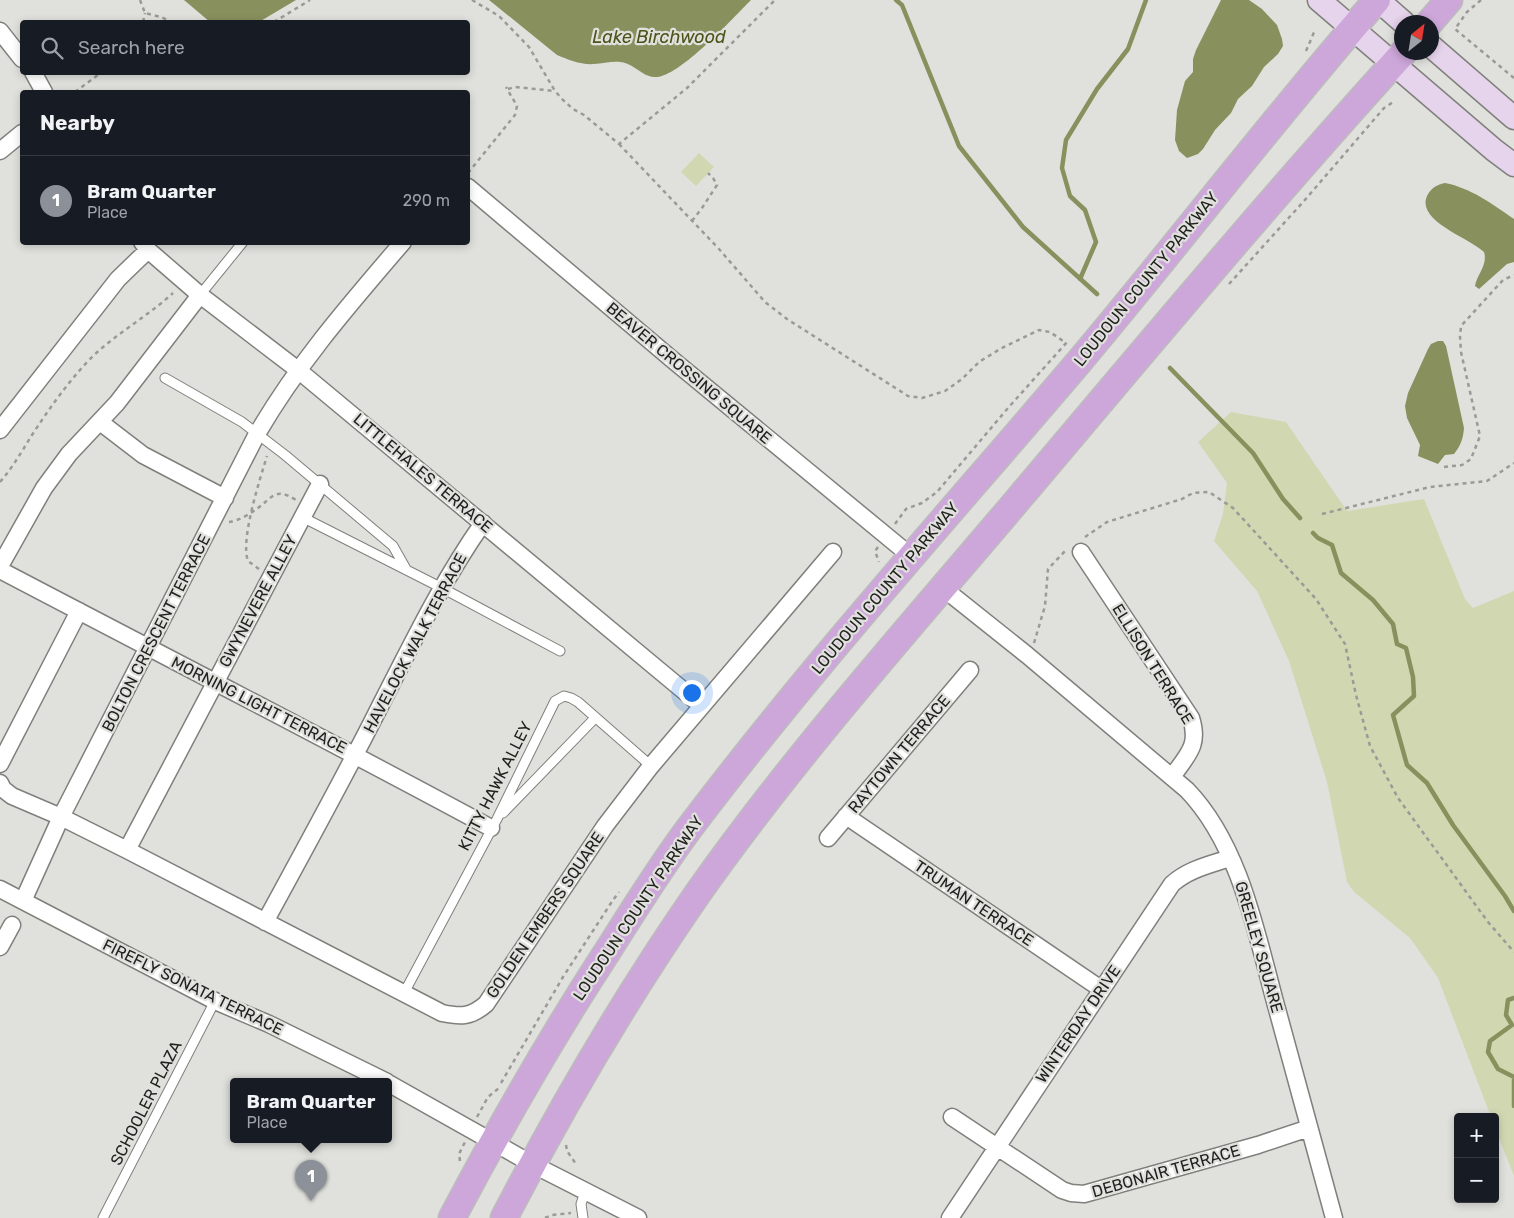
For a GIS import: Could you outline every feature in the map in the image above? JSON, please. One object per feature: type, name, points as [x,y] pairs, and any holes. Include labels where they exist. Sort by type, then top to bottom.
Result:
[{"type":"main road","name":"LOUDOUN COUNTY PARKWAY","points":[[452,1218],[492,1142],[572,1007],[629,917],[686,834],[784,708],[1081,359],[1352,28],[1378,0]]},
{"type":"main road","points":[[1436,15],[1449,0]]},
{"type":"main road","points":[[504,1218],[532,1164],[595,1053],[697,895],[737,840],[820,734],[1222,257],[1396,60]]},
{"type":"street","points":[[1319,0],[1352,28],[1394,55]]},
{"type":"street","points":[[1378,0],[1395,15]]},
{"type":"street","points":[[0,31],[20,56]]},
{"type":"street","points":[[1439,53],[1514,118]]},
{"type":"street","points":[[1400,60],[1494,150],[1514,165]]},
{"type":"street","points":[[35,75],[43,90]]},
{"type":"street","points":[[0,151],[20,136]]},
{"type":"street","name":"BEAVER CROSSING SQUARE","points":[[470,189],[682,368],[912,557]]},
{"type":"street","points":[[298,370],[400,245]]},
{"type":"street","points":[[0,430],[145,246]]},
{"type":"street","name":"LITTLEHALES TERRACE","points":[[145,246],[200,296],[298,370],[702,706]]},
{"type":"street","points":[[0,568],[44,488],[69,454],[117,403],[200,296]]},
{"type":"street","name":"BOLTON CRESCENT TERRACE","points":[[23,901],[61,817],[226,498],[257,434],[298,370]]},
{"type":"street","points":[[100,422],[143,454],[226,498]]},
{"type":"street","name":"GWYNEVERE ALLEY","points":[[127,850],[272,575],[301,510],[320,484]]},
{"type":"street","name":"HAVELOCK WALK TERRACE","points":[[266,922],[457,560],[483,523]]},
{"type":"street","name":"ELLISON TERRACE","points":[[1077,546],[1191,718],[1196,732],[1193,746],[1172,777]]},
{"type":"street","name":"GOLDEN EMBERS SQUARE","points":[[0,783],[3,789],[12,796],[61,817],[127,850],[442,1013],[452,1015],[471,1014],[486,1004],[604,826],[651,766],[833,552]]},
{"type":"street","name":"MORNING LIGHT TERRACE","points":[[0,568],[215,683],[494,824]]},
{"type":"street","name":"GREELEY SQUARE","points":[[943,588],[1172,777],[1201,805],[1212,821],[1242,883],[1334,1218]]},
{"type":"street","points":[[0,764],[80,611]]},
{"type":"street","name":"RAYTOWN TERRACE","points":[[828,838],[970,670]]},
{"type":"street","name":"TRUMAN TERRACE","points":[[846,816],[1102,989]]},
{"type":"street","name":"WINTERDAY DRIVE","points":[[950,1218],[1172,884],[1183,874],[1230,858]]},
{"type":"street","name":"FIREFLY SONATA TERRACE","points":[[0,889],[215,1001],[269,1024],[378,1078]]},
{"type":"street","points":[[0,947],[12,925]]},
{"type":"street","name":"FIREFLY SONATA TERRACE","points":[[392,1085],[532,1164]]},
{"type":"street","name":"DEBONAIR TERRACE","points":[[952,1117],[1062,1190],[1084,1194],[1258,1145],[1309,1128]]},
{"type":"street","points":[[532,1164],[638,1218]]},
{"type":"lane","points":[[200,296],[241,245]]},
{"type":"lane","points":[[165,378],[242,422],[320,484],[393,546],[406,569]]},
{"type":"lane","points":[[301,510],[406,569],[560,651]]},
{"type":"lane","name":"KITTY HAWK ALLEY","points":[[404,993],[494,824],[555,701],[564,696],[571,698],[651,766]]},
{"type":"lane","points":[[494,824],[595,718]]},
{"type":"lane","name":"SCHOOLER PLAZA","points":[[103,1218],[215,1001]]},
{"type":"lane","points":[[582,1215],[585,1192]]},
{"type":"path","points":[[140,0],[145,13],[143,20]]},
{"type":"path","points":[[277,20],[310,0]]},
{"type":"path","points":[[472,0],[499,16],[529,47],[555,91],[573,109],[584,115],[619,144],[719,248],[765,302],[787,320],[908,396],[922,398],[945,391],[962,379],[979,362],[1000,349],[1039,330],[1050,332],[1066,343]]},
{"type":"path","points":[[619,144],[687,88],[775,0]]},
{"type":"path","points":[[1481,0],[1467,12],[1455,29],[1514,78]]},
{"type":"path","points":[[145,13],[168,20]]},
{"type":"path","points":[[78,90],[98,75]]},
{"type":"path","points":[[470,171],[515,115],[517,106],[507,88],[555,91]]},
{"type":"path","points":[[1226,287],[1304,201],[1384,108],[1395,101]]},
{"type":"path","points":[[692,221],[716,185],[716,182],[708,174]]},
{"type":"path","points":[[1444,467],[1462,465],[1471,459],[1480,436],[1461,352],[1461,326],[1503,280],[1514,275]]},
{"type":"path","points":[[0,482],[46,416],[89,361],[107,344],[157,308],[176,290]]},
{"type":"path","points":[[268,452],[245,544],[248,561],[272,575]]},
{"type":"path","points":[[1322,514],[1430,487],[1487,481],[1514,463]]},
{"type":"path","points":[[1027,656],[1033,648],[1045,606],[1048,569],[1107,522],[1182,499],[1193,493],[1210,492],[1233,508],[1316,599],[1345,644],[1370,746],[1398,798],[1488,922],[1514,952]]},
{"type":"path","points":[[216,516],[226,522],[232,522],[252,512],[273,495],[280,494],[288,495],[301,510]]},
{"type":"path","points":[[566,1140],[567,1151],[576,1164]]},
{"type":"path","points":[[546,1218],[552,1215],[582,1215]]},
{"type":"shaded area","points":[[699,153],[714,167],[696,186],[681,172]]},
{"type":"shaded area","points":[[1231,412],[1286,422],[1347,511],[1424,499],[1465,599],[1473,608],[1514,591],[1514,1176],[1499,1138],[1499,1113],[1489,1113],[1438,978],[1410,938],[1354,892],[1347,882],[1327,782],[1289,661],[1257,591],[1214,541],[1223,514],[1227,483],[1198,442]]},
{"type":"water","points":[[184,0],[296,0],[262,20],[208,20]]},
{"type":"water","name":"Lake Birchwood","points":[[489,0],[751,0],[719,33],[690,58],[676,69],[664,75],[654,77],[625,63],[584,64],[557,55]]},
{"type":"water","points":[[1221,0],[1249,0],[1262,9],[1277,25],[1283,46],[1278,54],[1264,67],[1252,86],[1238,99],[1231,113],[1215,130],[1203,149],[1198,154],[1187,158],[1179,151],[1175,140],[1177,110],[1185,81],[1193,72],[1193,59],[1196,50]]},
{"type":"water","points":[[1445,183],[1455,185],[1472,193],[1514,219],[1514,262],[1507,264],[1479,289],[1475,286],[1485,261],[1484,252],[1437,221],[1429,213],[1426,205],[1427,196],[1430,191],[1436,186]]},
{"type":"water","points":[[1443,341],[1446,346],[1464,428],[1461,442],[1454,454],[1445,455],[1438,464],[1418,456],[1420,445],[1407,418],[1405,406],[1408,393],[1428,349],[1431,344]]},
{"type":"waterway","points":[[896,0],[902,5],[959,146],[1023,227],[1097,294]]},
{"type":"waterway","points":[[1080,279],[1096,242],[1085,210],[1070,196],[1062,168],[1066,140],[1097,89],[1128,49],[1146,0]]},
{"type":"waterway","points":[[1170,368],[1253,453],[1283,499],[1300,518]]},
{"type":"waterway","points":[[1313,533],[1318,538],[1332,545],[1341,573],[1373,600],[1393,624],[1397,644],[1406,648],[1413,677],[1414,696],[1393,715],[1407,765],[1427,783],[1453,825],[1514,911]]},
{"type":"waterway","points":[[1514,998],[1508,1000],[1506,1015],[1512,1025],[1490,1041],[1488,1052],[1498,1069],[1514,1077],[1514,1106]]},
{"type":"place","name":"Bram Quarter","points":[[311,1201]]}]
